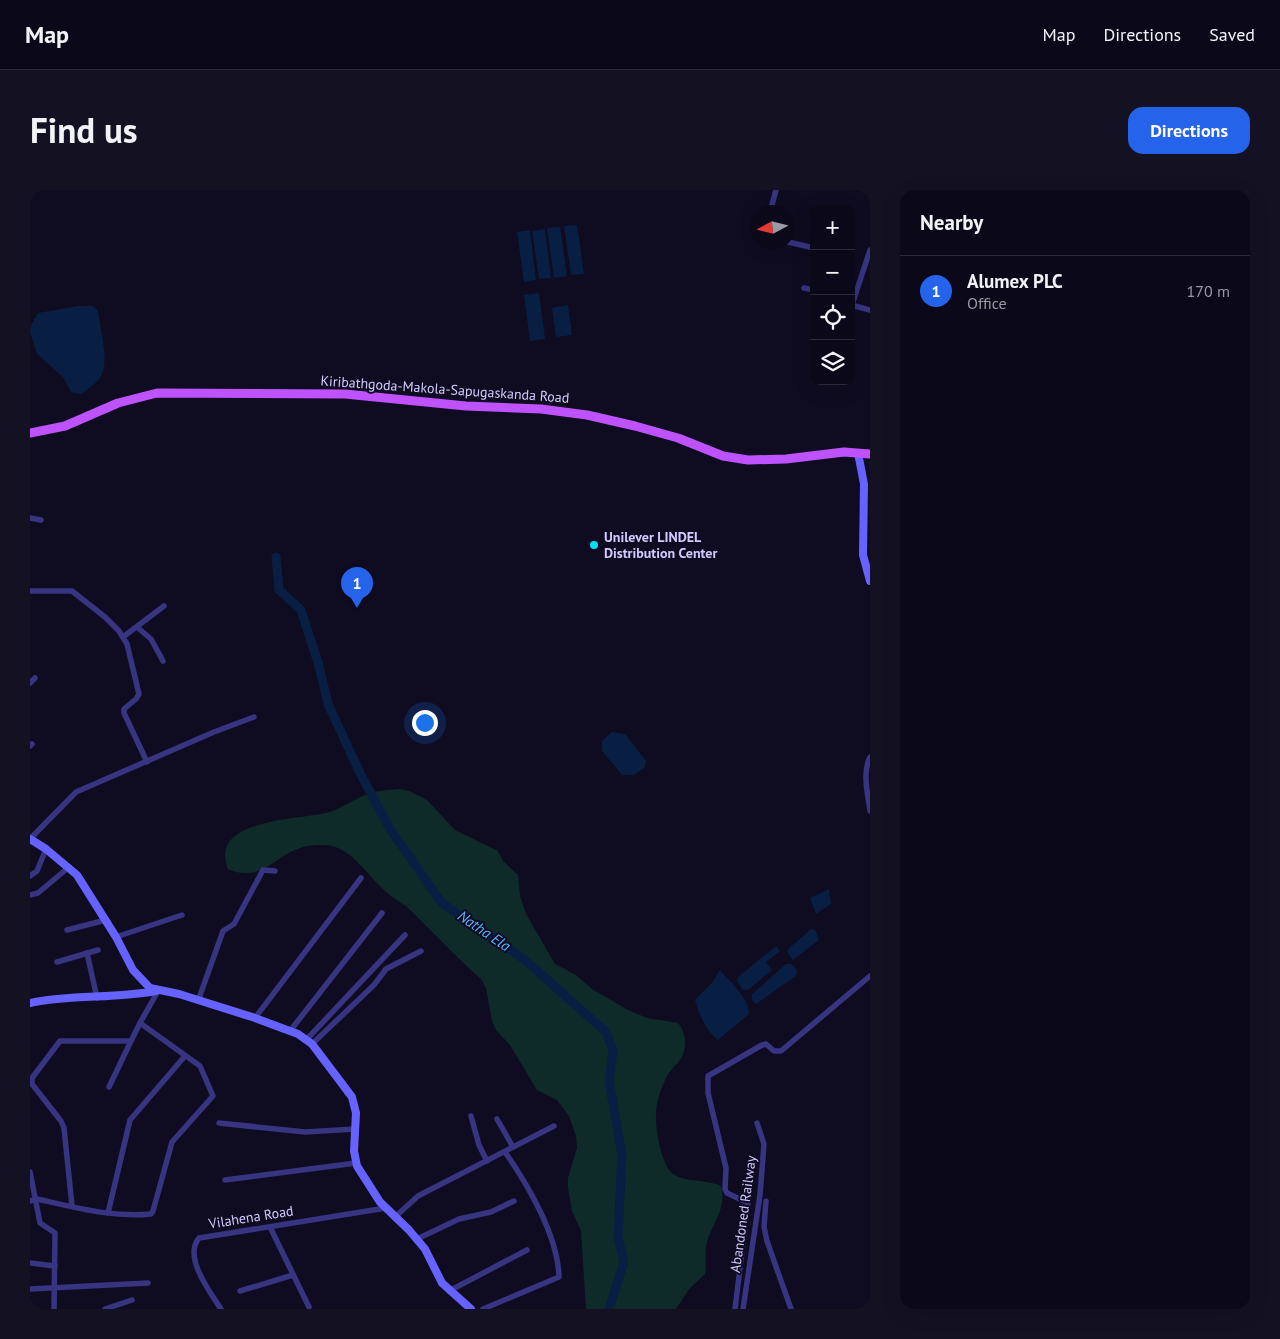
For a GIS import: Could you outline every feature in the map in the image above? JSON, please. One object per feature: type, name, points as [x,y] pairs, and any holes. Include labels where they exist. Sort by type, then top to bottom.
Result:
[{"type":"main road","name":"Kiribathgoda-Makola-Sapugaskanda Road","points":[[30,433],[64,426],[130,399],[157,393],[345,394],[466,406],[541,409],[587,415],[678,438],[723,456],[748,460],[858,453],[870,454]]},
{"type":"street","points":[[772,205],[776,190]]},
{"type":"street","points":[[795,244],[810,247]]},
{"type":"street","points":[[855,296],[870,250]]},
{"type":"street","points":[[804,288],[810,289]]},
{"type":"street","points":[[855,306],[870,310]]},
{"type":"street","points":[[858,453],[864,484],[863,555],[870,581]]},
{"type":"street","points":[[30,518],[41,520]]},
{"type":"street","points":[[30,591],[72,592],[105,616],[123,637],[139,694],[136,700],[124,709],[124,713],[147,762]]},
{"type":"street","points":[[123,637],[164,606]]},
{"type":"street","points":[[137,627],[151,639],[163,661]]},
{"type":"street","points":[[30,683],[35,678]]},
{"type":"street","points":[[254,717],[76,792],[30,839],[69,867],[83,882],[116,937],[137,977],[150,988],[179,994],[255,1018],[290,1031],[310,1042],[352,1097],[356,1113],[354,1151],[356,1163],[386,1208],[417,1239],[439,1279],[449,1291],[471,1309]]},
{"type":"street","points":[[870,757],[867,762],[866,780],[870,811]]},
{"type":"street","points":[[30,876],[37,871],[46,849]]},
{"type":"street","points":[[30,895],[38,893],[69,867]]},
{"type":"street","points":[[198,1001],[223,931],[234,924],[263,870],[275,871]]},
{"type":"street","points":[[255,1018],[361,878]]},
{"type":"street","points":[[290,1031],[382,913]]},
{"type":"street","points":[[116,937],[182,915]]},
{"type":"street","points":[[67,930],[106,920]]},
{"type":"street","points":[[310,1042],[405,935]]},
{"type":"street","points":[[57,962],[98,950]]},
{"type":"street","points":[[310,1042],[374,985],[386,969],[421,951]]},
{"type":"street","points":[[86,953],[97,998]]},
{"type":"street","points":[[735,1309],[748,1203],[727,1193],[725,1189],[726,1168],[708,1093],[708,1076],[762,1045],[766,1044],[774,1051],[781,1052],[870,976]]},
{"type":"street","points":[[30,1003],[59,997],[97,998],[158,991]]},
{"type":"street","points":[[108,1087],[158,991]]},
{"type":"street","points":[[33,1200],[108,1213],[151,1214],[172,1142],[213,1096],[200,1066],[140,1023]]},
{"type":"street","points":[[72,1206],[64,1128],[61,1121],[32,1084],[32,1078],[60,1041],[131,1042]]},
{"type":"street","points":[[108,1213],[130,1120],[185,1056]]},
{"type":"street","points":[[471,1116],[479,1145],[487,1161]]},
{"type":"street","points":[[497,1119],[513,1147]]},
{"type":"street","points":[[219,1123],[306,1132],[355,1129]]},
{"type":"street","name":"Abandoned Railway","points":[[743,1309],[760,1195],[764,1144],[757,1123]]},
{"type":"street","points":[[395,1217],[418,1196],[554,1126]]},
{"type":"street","points":[[483,1309],[559,1277],[559,1267],[544,1220],[505,1152]]},
{"type":"street","points":[[225,1180],[356,1163]]},
{"type":"street","points":[[30,1172],[33,1200],[40,1223],[55,1233],[54,1309]]},
{"type":"street","points":[[417,1239],[459,1219],[491,1212],[514,1201]]},
{"type":"street","points":[[766,1201],[764,1227],[767,1241],[791,1309]]},
{"type":"street","name":"Vilahena Road","points":[[221,1309],[202,1278],[193,1256],[195,1243],[199,1238],[386,1208]]},
{"type":"street","points":[[270,1227],[309,1307]]},
{"type":"street","points":[[449,1291],[527,1250]]},
{"type":"street","points":[[30,1263],[55,1266]]},
{"type":"street","points":[[240,1291],[293,1275]]},
{"type":"street","points":[[30,1289],[148,1283]]},
{"type":"street","points":[[105,1309],[132,1300]]},
{"type":"green space","points":[[399,789],[409,791],[427,800],[455,830],[498,851],[503,861],[518,875],[520,896],[526,914],[555,964],[576,975],[592,989],[628,1010],[647,1018],[678,1023],[682,1029],[685,1043],[683,1055],[667,1076],[661,1089],[656,1109],[658,1137],[662,1155],[669,1169],[678,1177],[721,1186],[722,1201],[719,1215],[706,1246],[705,1274],[689,1289],[676,1309],[586,1309],[581,1231],[572,1211],[568,1188],[568,1178],[577,1148],[576,1136],[569,1116],[557,1100],[537,1090],[510,1045],[496,1030],[492,1021],[486,988],[481,979],[407,907],[386,892],[362,866],[338,848],[319,845],[297,849],[261,870],[251,873],[240,873],[228,869],[225,852],[231,840],[244,831],[261,824],[330,812],[372,793]]},
{"type":"water","points":[[577,225],[584,274],[571,275],[564,226]]},
{"type":"water","points":[[560,227],[567,276],[554,278],[547,228]]},
{"type":"water","points":[[545,229],[551,278],[539,279],[532,231]]},
{"type":"water","points":[[530,230],[536,280],[524,282],[517,232]]},
{"type":"water","points":[[539,293],[545,339],[530,341],[524,295]]},
{"type":"water","points":[[568,305],[572,335],[556,337],[552,308]]},
{"type":"water","points":[[78,306],[93,306],[98,311],[105,358],[103,371],[99,378],[81,394],[71,392],[63,377],[37,354],[30,332],[31,325],[38,313]]},
{"type":"water","points":[[612,732],[625,734],[646,761],[645,767],[634,775],[622,775],[602,751],[602,741]]},
{"type":"water","points":[[829,889],[831,904],[816,914],[810,898]]},
{"type":"water","points":[[811,929],[815,930],[819,940],[793,960],[787,952],[788,949]]},
{"type":"water","points":[[776,946],[780,951],[766,962],[772,970],[748,990],[742,989],[737,981],[738,977]]},
{"type":"water","points":[[786,964],[791,964],[797,970],[796,976],[756,1004],[752,1000],[752,994]]},
{"type":"water","points":[[720,970],[746,1002],[749,1014],[718,1040],[704,1022],[695,1000],[711,984]]},
{"type":"waterway","name":"Natha Ela","points":[[276,557],[279,590],[301,610],[319,666],[328,704],[360,773],[390,829],[442,903],[525,960],[606,1032],[613,1051],[609,1081],[622,1155],[618,1237],[624,1262],[609,1309]]},
{"type":"place","name":"Unilever LINDEL Distribution Center","points":[[594,545]]},
{"type":"place","name":"Alumex PLC","points":[[357,608]]}]
